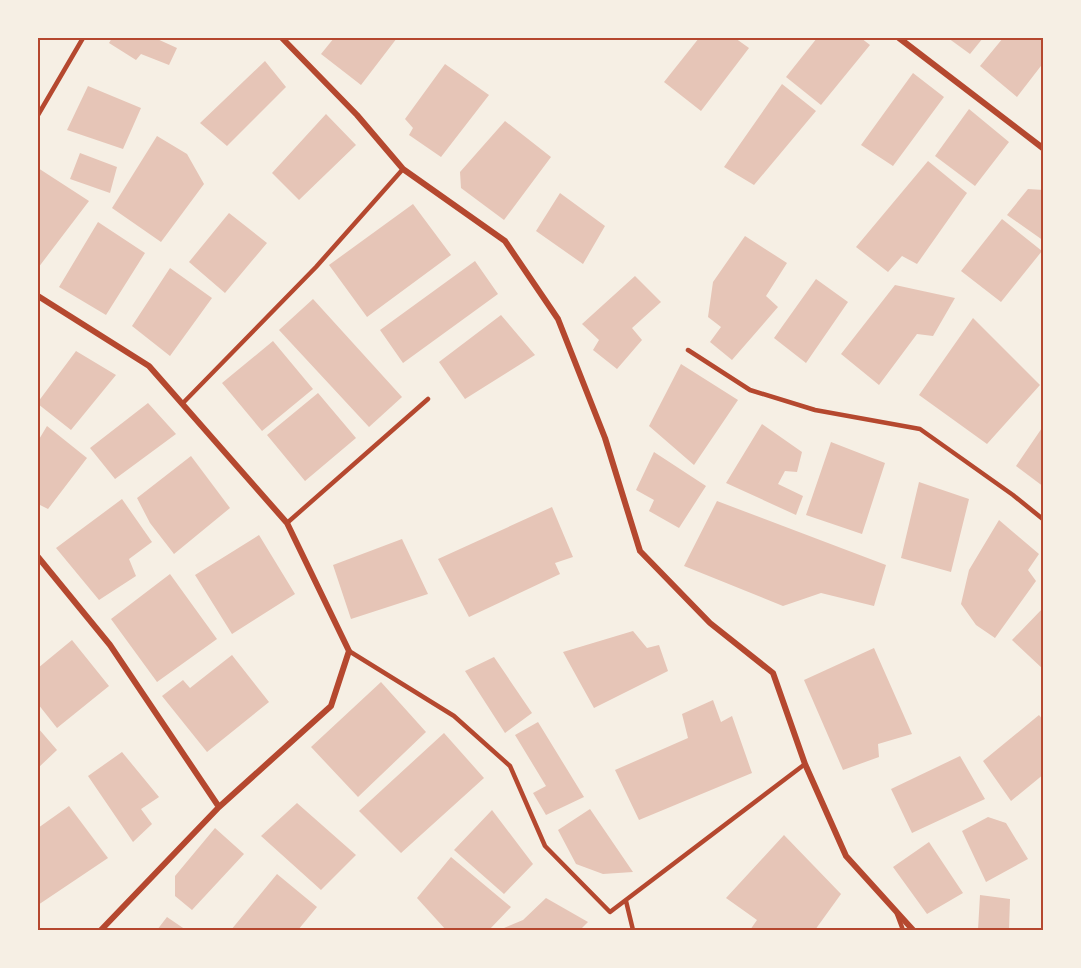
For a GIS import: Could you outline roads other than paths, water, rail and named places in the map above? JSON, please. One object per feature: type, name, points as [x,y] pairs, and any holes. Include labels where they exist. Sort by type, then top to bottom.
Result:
[{"type":"street","points":[[282,38],[357,115],[403,169],[505,241],[558,319],[605,438],[640,551],[710,623],[773,673],[805,764],[846,856],[913,930]]},
{"type":"street","points":[[898,38],[1044,149]]},
{"type":"street","points":[[38,296],[149,366],[287,523],[349,651],[331,706],[219,807],[101,930]]},
{"type":"street","points":[[38,557],[110,645],[219,807]]},
{"type":"lane","points":[[38,115],[83,38]]},
{"type":"lane","points":[[182,404],[316,267],[403,169]]},
{"type":"lane","points":[[688,350],[750,390],[815,410],[920,429],[1013,495],[1044,520]]},
{"type":"lane","points":[[287,523],[428,399]]},
{"type":"lane","points":[[349,651],[454,717],[510,766],[546,846],[610,912],[805,764]]},
{"type":"lane","points":[[626,901],[633,930]]},
{"type":"lane","points":[[896,912],[903,930]]}]
